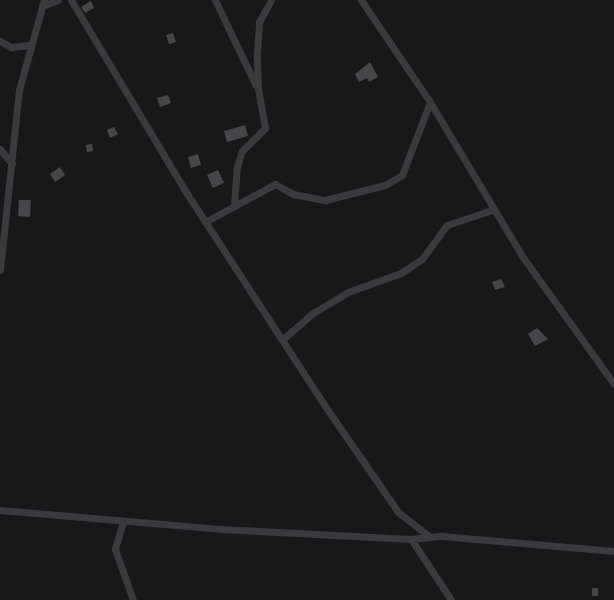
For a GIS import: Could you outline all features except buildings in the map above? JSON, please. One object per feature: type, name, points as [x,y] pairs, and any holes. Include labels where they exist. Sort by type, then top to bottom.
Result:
[{"type":"street","points":[[0,270],[19,90],[30,45],[43,3],[58,0]]},
{"type":"street","points":[[71,0],[205,222],[325,406],[398,512],[429,536]]},
{"type":"street","points":[[215,0],[258,89]]},
{"type":"street","points":[[234,206],[237,168],[242,151],[265,128],[258,89],[256,53],[260,22],[271,0]]},
{"type":"street","points":[[361,0],[430,102],[492,210],[601,369],[614,384]]},
{"type":"street","points":[[0,41],[11,48],[30,45]]},
{"type":"street","points":[[205,222],[275,184],[293,194],[325,200],[385,185],[402,175],[414,140],[430,102]]},
{"type":"street","points":[[0,149],[12,164]]},
{"type":"street","points":[[283,340],[313,314],[348,292],[401,273],[422,258],[447,225],[492,210]]},
{"type":"street","points":[[0,510],[123,522],[411,539],[429,536],[614,551]]},
{"type":"street","points":[[123,522],[115,549],[133,600]]},
{"type":"street","points":[[411,539],[451,600]]}]
